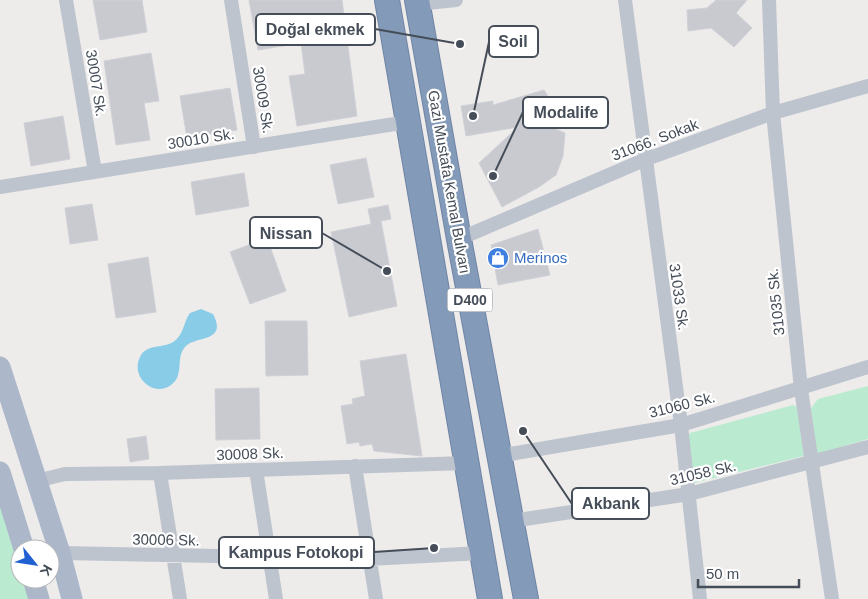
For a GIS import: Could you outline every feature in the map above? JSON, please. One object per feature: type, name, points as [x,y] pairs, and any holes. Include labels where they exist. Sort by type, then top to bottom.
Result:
[{"type":"highway","name":"Gazi Mustafa Kemal Bulvarı","points":[[387,0],[490,599]]},
{"type":"highway","name":"Gazi Mustafa Kemal Bulvarı","points":[[418,2],[458,239],[526,599]]},
{"type":"main road","points":[[0,367],[55,539]]},
{"type":"main road","points":[[0,472],[21,539]]},
{"type":"main road","points":[[60,553],[72,599]]},
{"type":"street","name":"30007 Sk.","points":[[66,0],[94,172]]},
{"type":"street","name":"30009 Sk.","points":[[231,0],[254,147]]},
{"type":"street","points":[[418,2],[456,0]]},
{"type":"street","name":"31033 Sk.","points":[[625,0],[644,160],[681,425],[700,599]]},
{"type":"street","name":"31035 Sk.","points":[[769,0],[773,113],[801,389],[832,599]]},
{"type":"street","name":"31066. Sokak","points":[[458,239],[644,160],[773,113],[868,86]]},
{"type":"street","name":"30010 Sk.","points":[[0,187],[407,122]]},
{"type":"street","name":"31060 Sk.","points":[[498,456],[681,425],[801,389],[868,366]]},
{"type":"street","name":"31058 Sk.","points":[[512,521],[689,494],[868,447]]},
{"type":"street","name":"30008 Sk.","points":[[36,481],[65,474],[160,473],[466,463]]},
{"type":"street","points":[[355,466],[368,559],[376,599]]},
{"type":"street","points":[[256,470],[276,599]]},
{"type":"street","points":[[160,473],[180,599]]},
{"type":"street","name":"30006 Sk.","points":[[60,553],[368,559],[482,553]]},
{"type":"green space","points":[[868,386],[868,439],[817,454],[811,408],[818,399]]},
{"type":"green space","points":[[793,405],[797,407],[804,456],[694,483],[687,440],[690,433]]},
{"type":"green space","points":[[0,503],[11,539],[10,589],[27,589],[30,599],[0,599]]},
{"type":"water","points":[[201,309],[213,314],[217,323],[217,330],[214,334],[190,343],[185,347],[182,351],[178,376],[171,385],[158,389],[145,383],[138,372],[138,364],[143,353],[151,348],[169,344],[177,339],[190,313]]},
{"type":"building","points":[[93,0],[142,0],[147,32],[100,40]]},
{"type":"building","points":[[249,0],[342,0],[357,116],[297,126],[289,76],[305,74],[301,43],[258,50]]},
{"type":"building","points":[[716,0],[747,0],[736,13],[752,28],[734,47],[711,28],[688,31],[687,10],[707,8]]},
{"type":"building","points":[[151,53],[159,101],[144,103],[150,140],[116,145],[104,61]]},
{"type":"building","points":[[230,88],[237,130],[187,138],[180,96]]},
{"type":"building","points":[[544,90],[553,104],[551,114],[553,128],[565,133],[563,156],[556,175],[539,187],[502,207],[479,163],[518,127],[466,136],[461,106],[493,101],[493,105]]},
{"type":"building","points":[[63,116],[70,159],[31,166],[24,123]]},
{"type":"building","points":[[366,158],[374,197],[338,204],[330,165]]},
{"type":"building","points":[[244,173],[249,206],[196,215],[191,182]]},
{"type":"building","points":[[92,204],[98,240],[70,244],[65,208]]},
{"type":"building","points":[[388,205],[391,219],[381,221],[397,306],[349,317],[331,232],[371,224],[368,209]]},
{"type":"building","points":[[538,229],[550,275],[498,285],[491,245]]},
{"type":"building","points":[[267,238],[286,291],[250,304],[230,252]]},
{"type":"building","points":[[148,257],[156,312],[116,318],[108,264]]},
{"type":"building","points":[[265,321],[307,321],[308,375],[266,376]]},
{"type":"building","points":[[406,354],[422,456],[374,451],[372,444],[360,446],[359,442],[347,444],[341,406],[353,404],[352,399],[365,396],[360,361]]},
{"type":"building","points":[[259,388],[260,439],[216,440],[215,389]]},
{"type":"building","points":[[146,436],[149,459],[130,462],[127,439]]},
{"type":"place","name":"Doğal ekmek","points":[[460,44]]},
{"type":"place","name":"Soil","points":[[473,116]]},
{"type":"place","name":"Modalife","points":[[493,176]]},
{"type":"place","name":"Merinos","points":[[498,258]]},
{"type":"place","name":"Nissan","points":[[387,271]]},
{"type":"place","name":"Akbank","points":[[523,431]]},
{"type":"place","name":"Kampus Fotokopi","points":[[434,548]]}]
